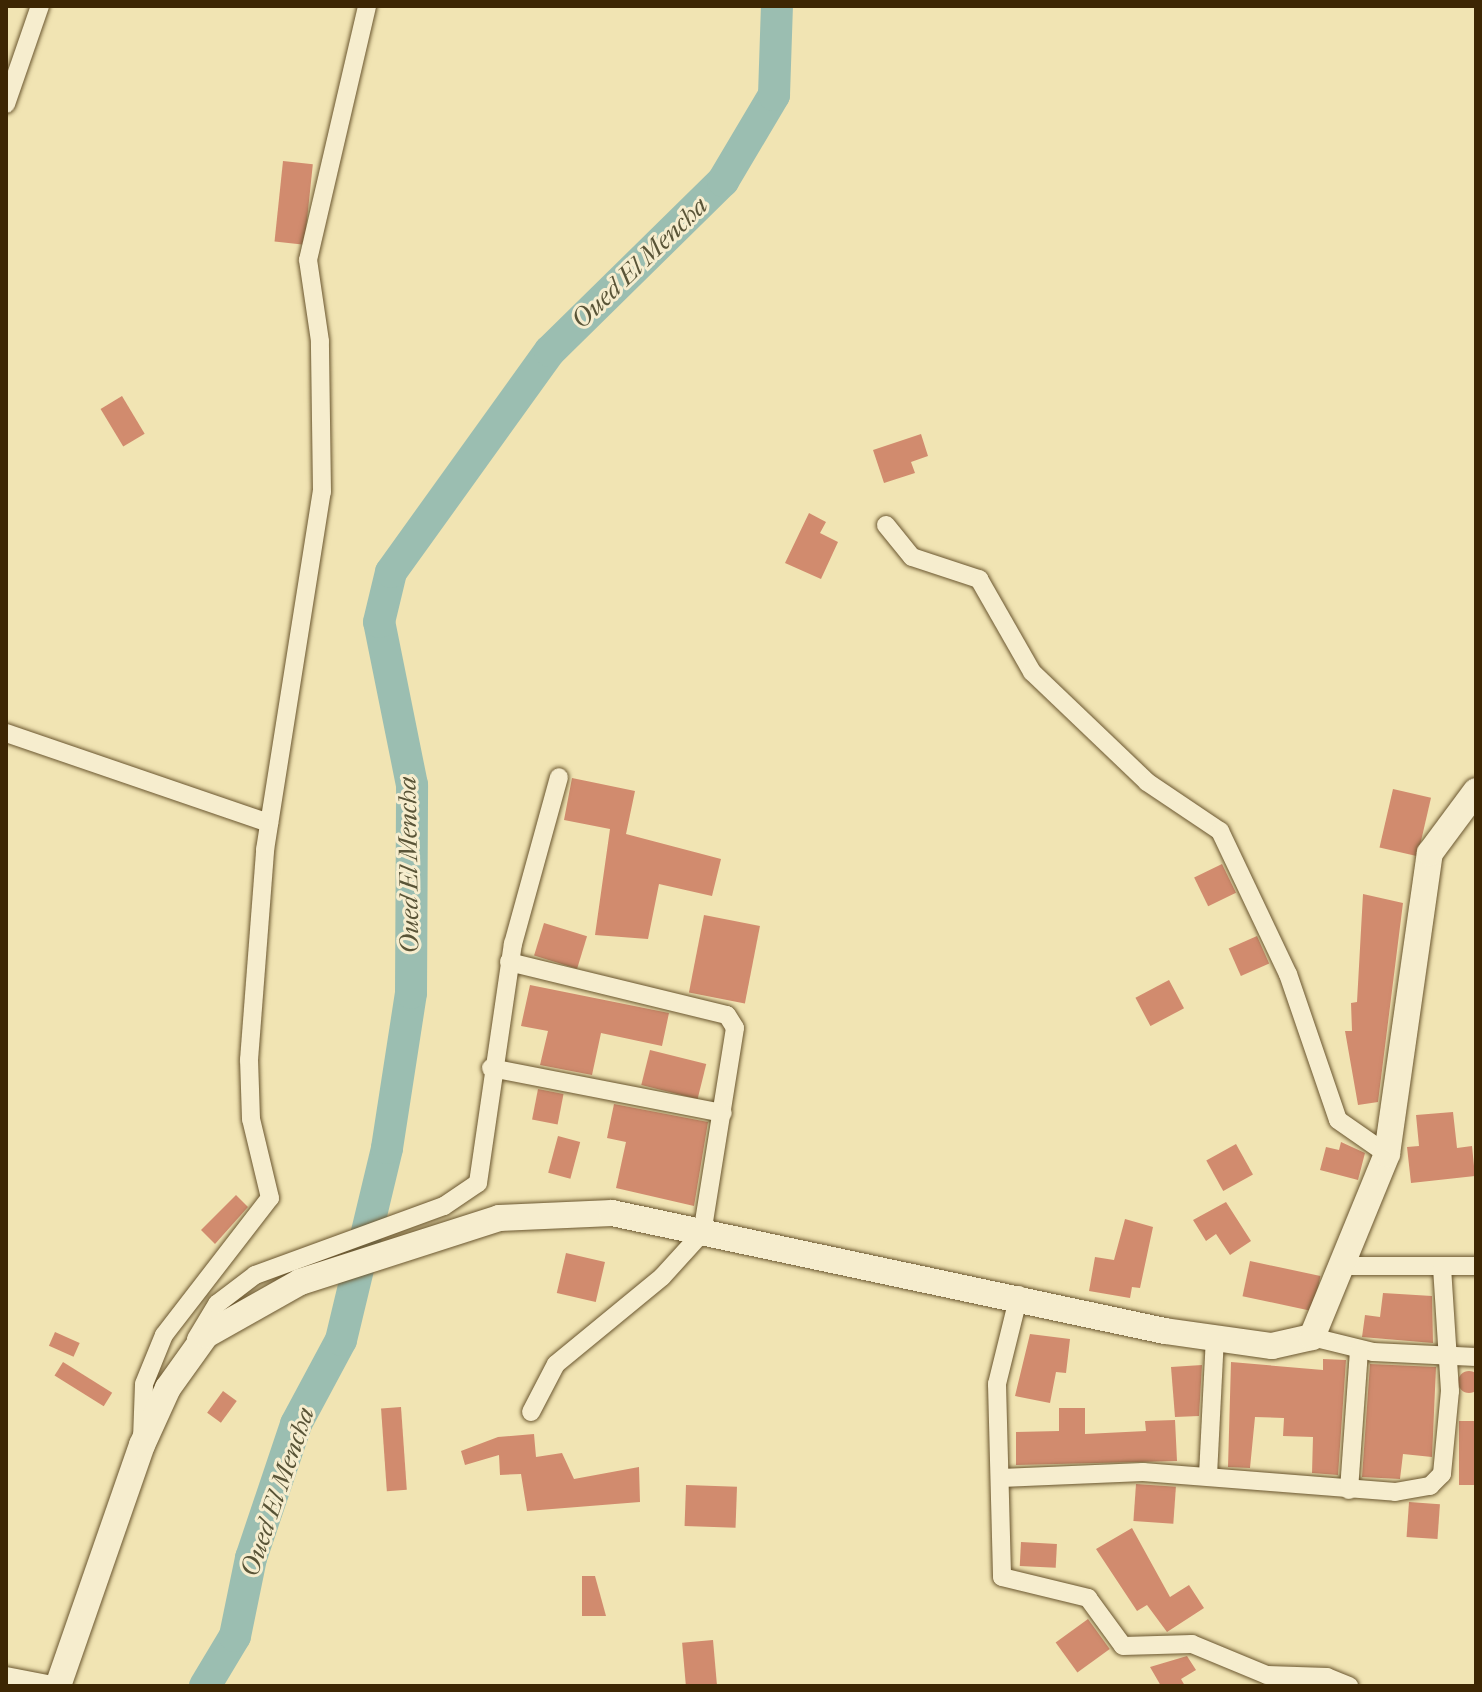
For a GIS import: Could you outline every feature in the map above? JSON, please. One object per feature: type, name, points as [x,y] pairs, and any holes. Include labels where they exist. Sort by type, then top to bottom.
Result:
[{"type":"main road","points":[[58,1686],[142,1445],[186,1360],[239,1311],[296,1271],[412,1231],[579,1210],[1019,1295],[1215,1338],[1283,1346],[1312,1337],[1344,1266],[1387,1154],[1430,853],[1476,791]]},
{"type":"street","points":[[6,104],[40,6]]},
{"type":"street","points":[[142,1445],[144,1384],[164,1335],[270,1198],[251,1119],[249,1060],[269,823],[322,492],[320,341],[308,260],[367,6]]},
{"type":"street","points":[[886,525],[912,557],[979,579],[1032,672],[1147,782],[1220,831],[1288,974],[1338,1120],[1387,1154]]},
{"type":"street","points":[[6,733],[269,823]]},
{"type":"street","points":[[412,1231],[478,1183],[491,1068],[509,962],[559,777]]},
{"type":"street","points":[[509,962],[727,1015],[735,1028],[702,1233],[662,1277],[556,1364],[531,1412]]},
{"type":"street","points":[[491,1068],[723,1113]]},
{"type":"street","points":[[1344,1266],[1476,1266]]},
{"type":"street","points":[[1001,1478],[1208,1475],[1349,1490],[1408,1492],[1442,1474],[1450,1355],[1442,1267]]},
{"type":"street","points":[[1019,1295],[999,1357],[1003,1578],[1088,1598],[1123,1646],[1192,1644],[1267,1675],[1327,1677],[1349,1686]]},
{"type":"street","points":[[1312,1337],[1359,1350],[1476,1357]]},
{"type":"street","points":[[1208,1475],[1215,1338]]},
{"type":"street","points":[[1349,1490],[1359,1350]]},
{"type":"street","points":[[6,1676],[58,1686]]},
{"type":"building","points":[[283,161],[313,164],[304,245],[275,242]]},
{"type":"building","points":[[122,396],[145,434],[123,447],[101,409]]},
{"type":"building","points":[[921,434],[928,456],[911,462],[915,473],[884,483],[873,450]]},
{"type":"building","points":[[809,513],[826,522],[820,533],[838,542],[821,579],[785,563]]},
{"type":"building","points":[[572,778],[635,791],[626,834],[721,859],[712,896],[659,884],[648,939],[595,935],[610,829],[564,820]]},
{"type":"building","points":[[1393,789],[1431,798],[1418,856],[1380,847]]},
{"type":"building","points":[[1222,864],[1236,893],[1208,906],[1194,878]]},
{"type":"building","points":[[1363,894],[1403,903],[1378,1102],[1358,1105],[1345,1031],[1352,1031],[1351,1003],[1357,1002]]},
{"type":"building","points":[[704,915],[760,926],[745,1003],[689,993]]},
{"type":"building","points":[[544,923],[587,936],[577,969],[534,956]]},
{"type":"building","points":[[1257,936],[1269,963],[1241,976],[1229,949]]},
{"type":"building","points":[[1169,980],[1184,1008],[1150,1026],[1135,998]]},
{"type":"building","points":[[530,985],[669,1013],[662,1046],[601,1033],[592,1075],[540,1065],[548,1031],[521,1026]]},
{"type":"building","points":[[650,1050],[706,1064],[698,1099],[641,1085]]},
{"type":"building","points":[[538,1089],[564,1094],[558,1124],[532,1119]]},
{"type":"building","points":[[614,1104],[708,1122],[694,1206],[616,1188],[626,1142],[607,1138]]},
{"type":"building","points":[[1453,1112],[1457,1148],[1472,1146],[1475,1176],[1411,1183],[1407,1147],[1419,1146],[1416,1115]]},
{"type":"building","points":[[558,1136],[580,1142],[570,1179],[548,1173]]},
{"type":"building","points":[[1341,1142],[1365,1153],[1358,1180],[1320,1170],[1326,1147],[1339,1150]]},
{"type":"building","points":[[1236,1144],[1253,1175],[1223,1191],[1206,1160]]},
{"type":"building","points":[[236,1195],[248,1207],[215,1244],[201,1230]]},
{"type":"building","points":[[1226,1202],[1251,1241],[1230,1255],[1216,1234],[1206,1241],[1193,1220]]},
{"type":"building","points":[[1125,1219],[1153,1227],[1140,1288],[1132,1287],[1130,1298],[1089,1291],[1095,1257],[1114,1260]]},
{"type":"building","points":[[566,1253],[605,1262],[596,1302],[557,1293]]},
{"type":"building","points":[[1250,1261],[1320,1276],[1313,1311],[1243,1296]]},
{"type":"building","points":[[1383,1293],[1432,1296],[1433,1343],[1362,1337],[1365,1315],[1380,1317]]},
{"type":"building","points":[[55,1332],[80,1343],[74,1357],[49,1346]]},
{"type":"building","points":[[1030,1334],[1070,1339],[1066,1373],[1056,1372],[1050,1403],[1015,1396]]},
{"type":"building","points":[[1323,1359],[1346,1360],[1338,1475],[1312,1473],[1313,1437],[1283,1436],[1284,1418],[1255,1417],[1250,1468],[1228,1467],[1231,1362],[1323,1370]]},
{"type":"building","points":[[63,1362],[112,1393],[104,1406],[55,1376]]},
{"type":"building","points":[[1370,1364],[1436,1367],[1432,1457],[1403,1454],[1400,1479],[1362,1477]]},
{"type":"building","points":[[1202,1365],[1199,1416],[1175,1417],[1171,1367]]},
{"type":"building","points":[[1469,1371],[1477,1374],[1480,1382],[1477,1390],[1469,1393],[1461,1390],[1458,1382],[1461,1374]]},
{"type":"building","points":[[223,1391],[237,1401],[221,1423],[207,1413]]},
{"type":"building","points":[[401,1407],[407,1490],[387,1491],[381,1408]]},
{"type":"building","points":[[1059,1408],[1085,1408],[1085,1434],[1146,1431],[1145,1421],[1175,1420],[1177,1461],[1016,1465],[1016,1432],[1059,1431]]},
{"type":"building","points":[[1459,1421],[1476,1421],[1476,1485],[1459,1485]]},
{"type":"building","points":[[534,1434],[536,1457],[562,1453],[574,1479],[639,1467],[640,1502],[527,1511],[521,1474],[500,1475],[499,1455],[465,1465],[461,1451],[498,1437]]},
{"type":"building","points":[[1136,1484],[1176,1487],[1173,1524],[1133,1521]]},
{"type":"building","points":[[686,1485],[737,1487],[736,1528],[685,1526]]},
{"type":"building","points":[[1409,1502],[1440,1504],[1437,1539],[1407,1537]]},
{"type":"building","points":[[1132,1528],[1170,1597],[1189,1585],[1204,1608],[1167,1632],[1147,1605],[1137,1611],[1096,1549]]},
{"type":"building","points":[[1021,1542],[1057,1544],[1056,1568],[1020,1566]]},
{"type":"building","points":[[582,1576],[595,1576],[606,1616],[582,1616]]},
{"type":"building","points":[[1088,1619],[1110,1649],[1077,1672],[1056,1643]]},
{"type":"building","points":[[713,1640],[717,1686],[686,1686],[682,1643]]},
{"type":"building","points":[[1187,1656],[1196,1670],[1181,1679],[1185,1686],[1161,1686],[1150,1667]]},
{"type":"waterway","name":"Oued El Mencha","points":[[205,1686],[235,1636],[251,1558],[296,1424],[341,1340],[387,1148],[411,993],[412,785],[379,622],[391,572],[550,351],[723,181],[774,95],[777,6]]}]
